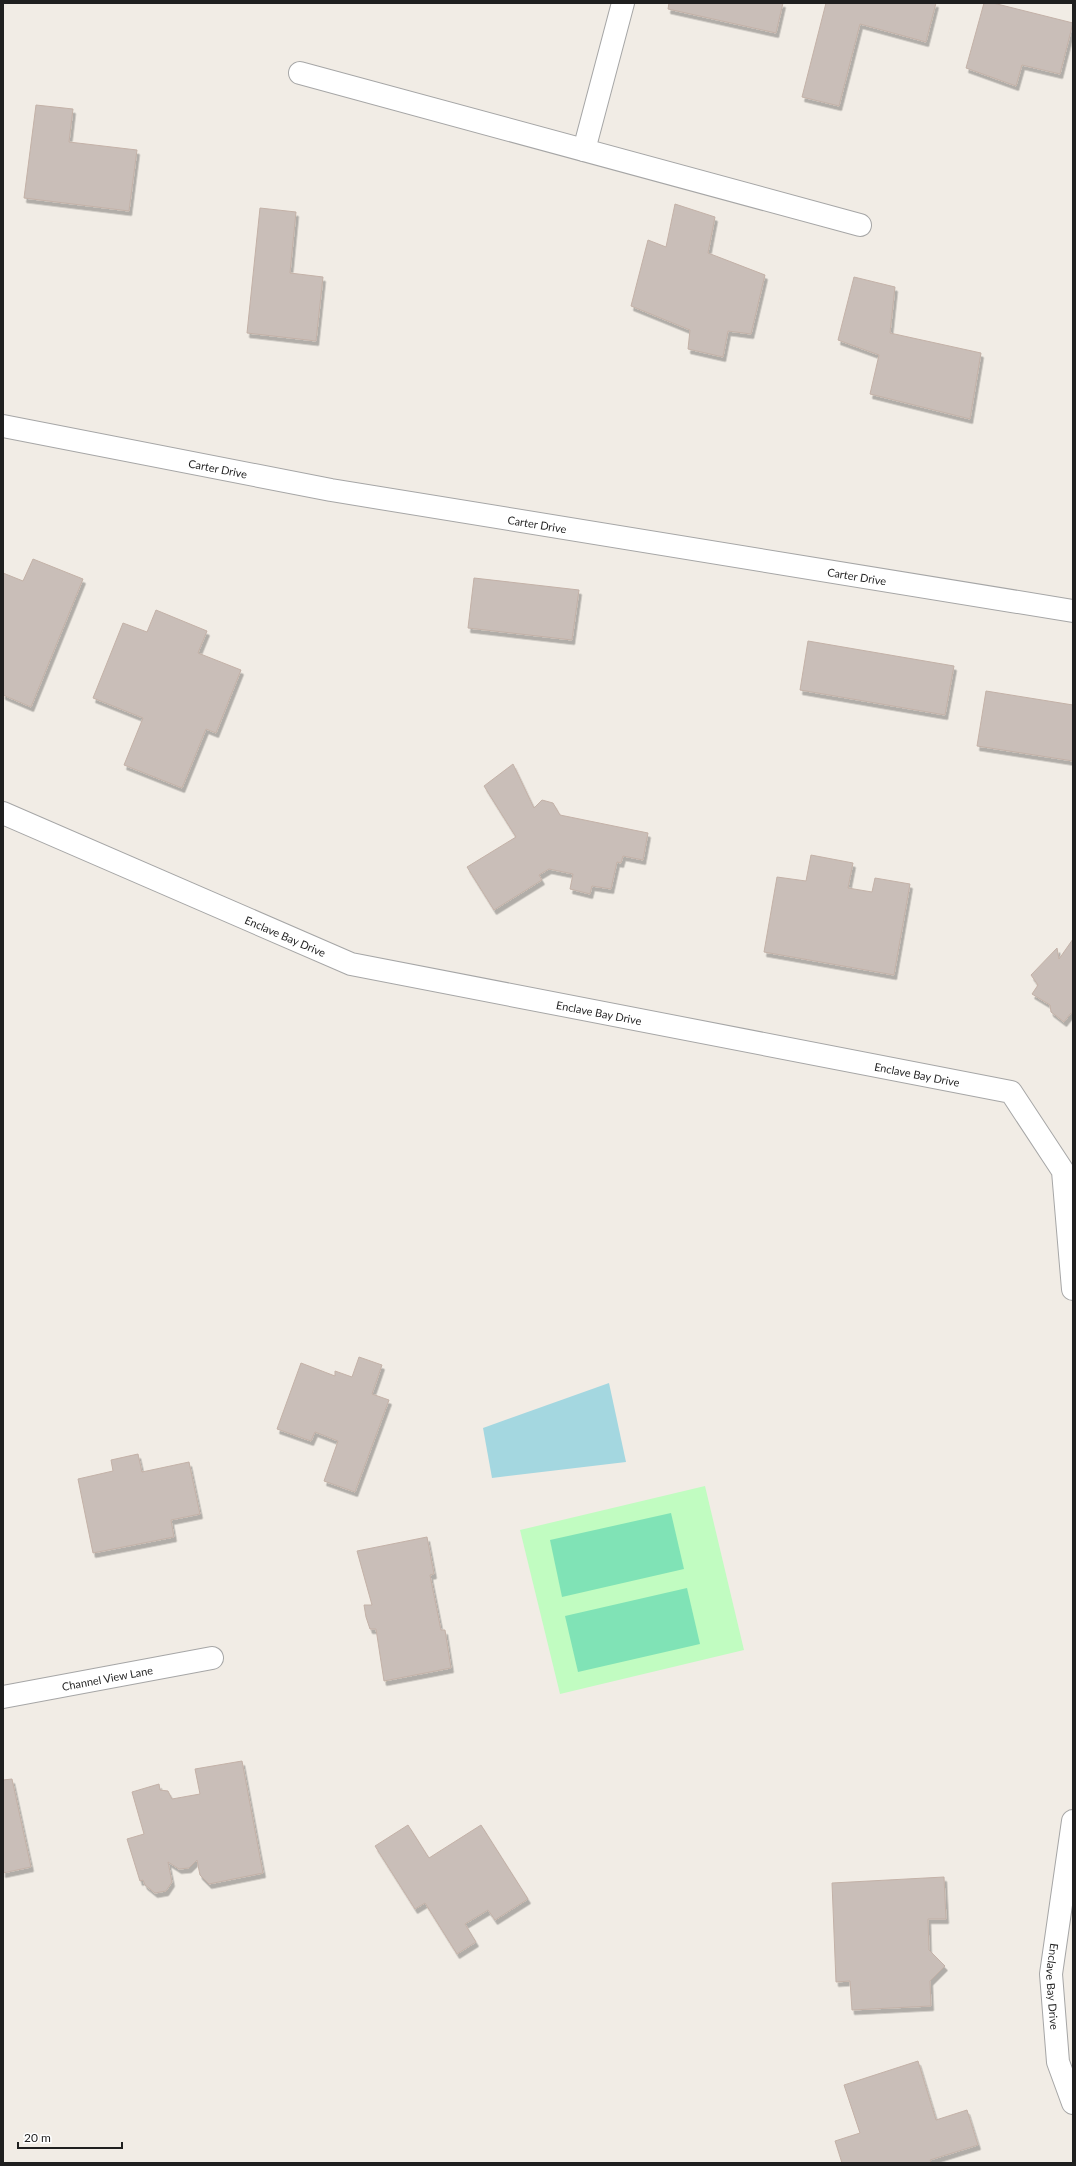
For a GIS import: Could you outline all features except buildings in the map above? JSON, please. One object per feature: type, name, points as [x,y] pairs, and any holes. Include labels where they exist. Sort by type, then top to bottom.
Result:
[{"type":"street","points":[[584,150],[623,3]]},
{"type":"street","points":[[300,73],[860,225]]},
{"type":"street","name":"Carter Drive","points":[[3,426],[331,490],[1073,611]]},
{"type":"street","name":"Enclave Bay Drive","points":[[3,813],[351,964],[1011,1092],[1063,1171],[1073,1289]]},
{"type":"street","name":"Channel View Lane","points":[[3,1697],[212,1658]]},
{"type":"street","name":"Enclave Bay Drive","points":[[1073,1821],[1052,1974],[1058,2062],[1073,2104]]},
{"type":"green space","points":[[705,1486],[744,1650],[560,1694],[520,1530]]},
{"type":"green space","points":[[671,1513],[684,1569],[562,1597],[550,1540]]},
{"type":"green space","points":[[687,1588],[700,1644],[578,1672],[565,1616]]},
{"type":"water","points":[[609,1383],[626,1462],[492,1478],[483,1428]]}]
